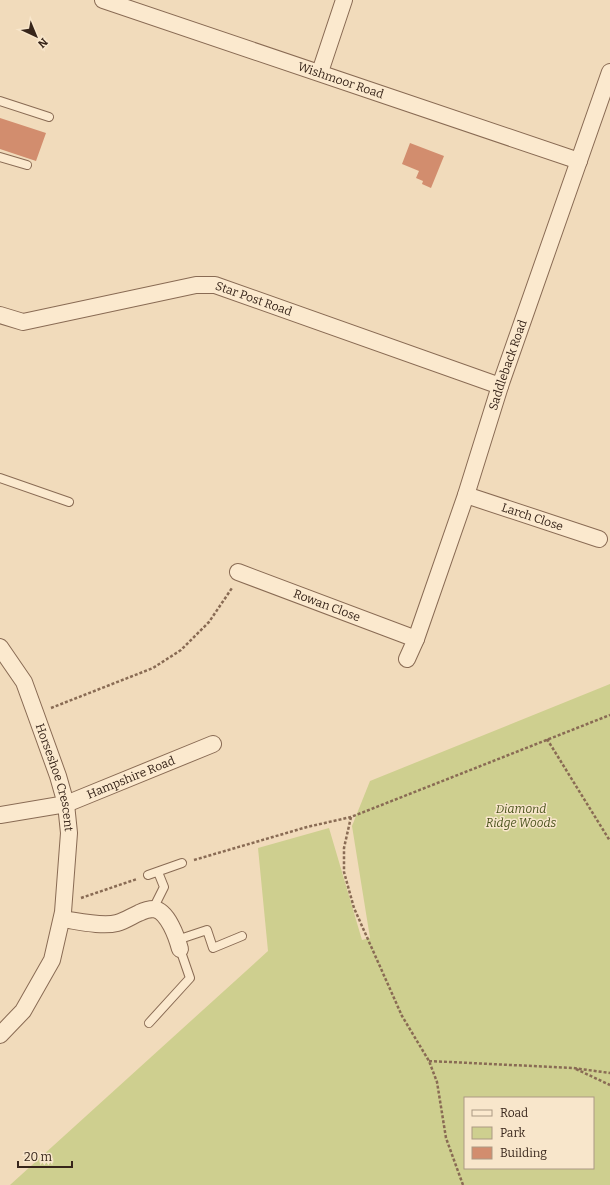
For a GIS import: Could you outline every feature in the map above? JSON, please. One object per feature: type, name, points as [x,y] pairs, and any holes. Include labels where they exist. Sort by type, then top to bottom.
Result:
[{"type":"street","name":"Wishmoor Road","points":[[103,0],[320,72],[579,161]]},
{"type":"street","points":[[320,72],[344,0]]},
{"type":"street","name":"Saddleback Road","points":[[407,659],[416,639],[466,495],[500,386],[579,161],[606,99],[610,72]]},
{"type":"street","name":"Star Post Road","points":[[0,315],[23,322],[196,285],[215,285],[500,386]]},
{"type":"street","name":"Larch Close","points":[[466,495],[599,539]]},
{"type":"street","name":"Rowan Close","points":[[238,572],[416,639]]},
{"type":"street","name":"Horseshoe Crescent","points":[[0,646],[24,682],[58,776],[66,804],[69,834],[65,897],[62,919],[52,960],[23,1011],[0,1035]]},
{"type":"street","name":"Hampshire Road","points":[[0,815],[66,804],[213,744]]},
{"type":"street","points":[[62,919],[111,924],[117,923],[141,912],[153,909],[159,911],[166,917],[178,945]]},
{"type":"lane","points":[[0,101],[49,117]]},
{"type":"lane","points":[[0,157],[27,165]]},
{"type":"lane","points":[[0,478],[69,502]]},
{"type":"lane","points":[[148,875],[182,863]]},
{"type":"lane","points":[[153,909],[164,887],[158,872]]},
{"type":"lane","points":[[149,1023],[190,978],[178,945],[207,930],[213,948],[242,936]]},
{"type":"path","points":[[36,715],[153,668],[181,650],[208,622],[233,588],[238,572]]},
{"type":"path","points":[[182,863],[306,827],[351,817],[610,715]]},
{"type":"path","points":[[547,739],[610,841]]},
{"type":"path","points":[[351,817],[344,848],[344,872],[354,908],[402,1016],[429,1061],[436,1082],[446,1138],[463,1185]]},
{"type":"path","points":[[65,897],[77,899],[148,875]]},
{"type":"path","points":[[429,1061],[573,1068],[610,1073]]},
{"type":"path","points":[[573,1068],[610,1085]]},
{"type":"green space","name":"Diamond Ridge Woods","points":[[610,684],[610,1185],[10,1185],[268,951],[258,848],[329,828],[362,940],[370,938],[352,826],[370,781]]},
{"type":"building","points":[[0,118],[46,133],[36,161],[0,149]]},
{"type":"building","points":[[410,143],[444,156],[431,188],[422,184],[423,181],[416,178],[419,171],[402,164]]}]
